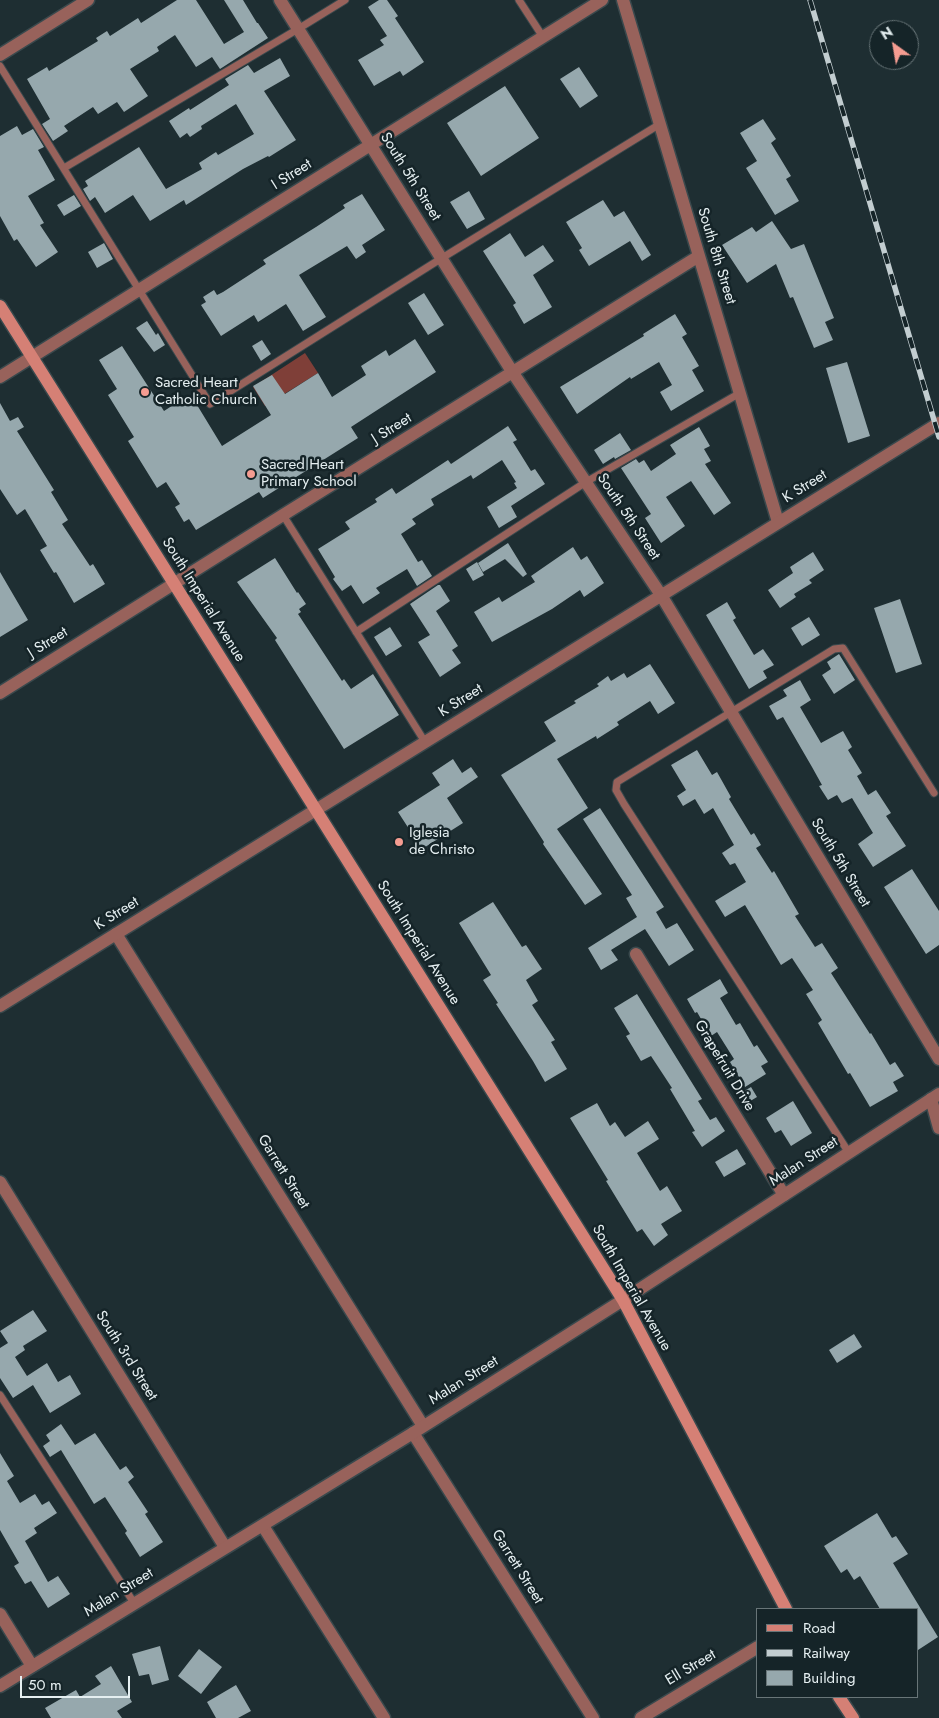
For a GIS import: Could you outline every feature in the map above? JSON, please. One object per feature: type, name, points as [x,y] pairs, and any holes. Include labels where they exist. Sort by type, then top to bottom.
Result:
[{"type":"main road","name":"South Imperial Avenue","points":[[0,306],[623,1300],[785,1608]]},
{"type":"main road","points":[[841,1698],[853,1718]]},
{"type":"street","points":[[0,55],[88,0]]},
{"type":"street","name":"South 5th Street","points":[[280,0],[513,373],[661,595],[939,1059]]},
{"type":"street","name":"I Street","points":[[0,377],[602,0]]},
{"type":"street","name":"South 8th Street","points":[[623,0],[778,522]]},
{"type":"street","name":"J Street","points":[[0,693],[699,256]]},
{"type":"street","name":"K Street","points":[[0,1006],[939,423]]},
{"type":"street","name":"Garrett Street","points":[[116,934],[593,1718]]},
{"type":"street","name":"Grapefruit Drive","points":[[636,954],[784,1195]]},
{"type":"street","points":[[935,1096],[939,1128]]},
{"type":"street","name":"Malan Street","points":[[0,1686],[418,1430],[623,1300],[935,1096]]},
{"type":"street","name":"South 3rd Street","points":[[0,1182],[225,1547]]},
{"type":"street","points":[[263,1526],[384,1718]]},
{"type":"street","points":[[0,1614],[32,1666]]},
{"type":"street","name":"Ell Street","points":[[641,1718],[756,1648]]},
{"type":"lane","points":[[64,168],[345,0]]},
{"type":"lane","points":[[519,0],[543,37]]},
{"type":"lane","points":[[0,66],[210,404],[660,124]]},
{"type":"lane","points":[[356,632],[586,482],[740,393]]},
{"type":"lane","points":[[283,515],[425,742]]},
{"type":"lane","points":[[849,1153],[616,790],[617,782],[834,649],[843,648],[934,793]]},
{"type":"lane","points":[[0,1395],[134,1603]]},
{"type":"shaded area","points":[[305,353],[318,373],[265,406],[253,387]]},
{"type":"building","points":[[177,0],[196,0],[224,44],[244,32],[224,0],[243,0],[268,38],[220,69],[212,57],[196,67],[175,35],[157,47],[159,51],[130,69],[148,96],[124,112],[117,102],[98,114],[93,107],[64,126],[68,131],[53,141],[42,124],[50,119],[27,79],[47,67],[49,71],[98,41],[96,38],[107,31],[110,36],[138,18],[141,23]]},
{"type":"building","points":[[379,0],[387,0],[398,16],[395,18],[424,62],[403,76],[400,71],[374,86],[358,60],[384,45],[380,40],[387,36],[368,7]]},
{"type":"building","points":[[280,58],[290,76],[264,91],[296,140],[269,157],[243,169],[186,205],[184,200],[150,221],[133,195],[105,213],[95,197],[90,201],[83,189],[88,186],[85,181],[139,147],[166,189],[202,169],[199,163],[216,152],[218,155],[254,134],[236,104],[201,126],[202,129],[190,137],[187,133],[180,138],[169,121],[229,85],[225,79],[248,65],[254,73]]},
{"type":"building","points":[[579,67],[598,96],[580,108],[560,79]]},
{"type":"building","points":[[505,86],[539,138],[481,176],[447,123]]},
{"type":"building","points":[[763,119],[776,139],[771,143],[791,176],[786,179],[799,201],[775,215],[746,168],[757,161],[740,133]]},
{"type":"building","points":[[17,126],[22,135],[33,129],[44,147],[38,150],[55,180],[28,196],[44,223],[40,225],[58,252],[36,267],[17,239],[14,241],[0,216],[0,136]]},
{"type":"building","points":[[469,191],[485,219],[467,229],[450,202]]},
{"type":"building","points":[[362,194],[385,230],[362,245],[366,252],[356,259],[347,246],[299,275],[326,317],[303,331],[286,304],[258,322],[254,315],[221,336],[201,305],[206,302],[203,297],[214,290],[217,295],[223,292],[266,264],[263,260],[345,208],[343,205]]},
{"type":"building","points":[[74,195],[81,206],[64,216],[57,205]]},
{"type":"building","points":[[603,200],[614,217],[624,211],[651,255],[642,261],[630,241],[589,266],[579,250],[582,248],[566,222]]},
{"type":"building","points":[[772,221],[791,249],[804,244],[834,318],[825,322],[833,340],[814,348],[793,297],[790,298],[776,264],[747,283],[722,245],[752,227],[756,232]]},
{"type":"building","points":[[510,233],[525,257],[543,245],[554,261],[533,275],[552,307],[524,324],[513,305],[516,303],[483,251]]},
{"type":"building","points":[[104,243],[113,259],[97,268],[88,252]]},
{"type":"building","points":[[424,293],[444,325],[428,335],[408,303]]},
{"type":"building","points":[[675,314],[687,334],[682,337],[699,366],[692,370],[704,391],[671,411],[660,392],[672,385],[659,362],[631,379],[630,377],[577,414],[560,387],[644,336],[643,334]]},
{"type":"building","points":[[147,321],[156,335],[158,333],[165,345],[154,352],[136,328]]},
{"type":"building","points":[[415,339],[436,372],[351,427],[358,438],[263,498],[259,492],[196,530],[189,519],[184,522],[175,507],[180,504],[166,482],[157,488],[128,441],[134,437],[108,395],[117,389],[99,360],[122,346],[164,411],[187,396],[190,402],[194,400],[222,446],[271,415],[253,386],[272,375],[285,394],[318,373],[332,397],[366,375],[361,366],[386,350],[389,356]]},
{"type":"building","points":[[262,340],[271,354],[261,361],[252,346]]},
{"type":"building","points":[[847,362],[870,436],[848,443],[826,368]]},
{"type":"building","points":[[0,403],[10,421],[18,417],[24,427],[17,431],[54,490],[51,492],[68,520],[62,524],[90,566],[93,564],[105,584],[74,603],[56,572],[54,573],[40,550],[47,546],[25,509],[17,515],[0,489]]},
{"type":"building","points":[[508,426],[517,440],[513,442],[531,471],[535,469],[545,484],[511,506],[517,517],[499,528],[487,507],[517,488],[514,483],[516,482],[502,460],[473,479],[471,475],[431,499],[434,505],[412,519],[416,524],[401,534],[418,562],[422,560],[432,576],[417,586],[407,569],[376,588],[380,593],[363,604],[351,585],[342,591],[333,579],[335,577],[318,549],[350,529],[345,522],[377,502],[375,499],[392,488],[396,494],[448,460],[451,464]]},
{"type":"building","points":[[699,427],[710,446],[704,449],[711,461],[705,464],[731,503],[714,515],[691,481],[666,497],[685,526],[661,543],[645,518],[651,514],[621,468],[636,459],[639,463],[644,460],[651,471],[676,454],[670,445]]},
{"type":"building","points":[[620,433],[631,450],[603,464],[594,450]]},
{"type":"building","points":[[508,543],[527,574],[523,577],[505,559],[483,572],[478,563]]},
{"type":"building","points":[[573,547],[581,560],[587,556],[604,583],[584,597],[580,590],[552,609],[492,642],[474,612],[499,597],[502,602],[535,582],[531,576]]},
{"type":"building","points":[[813,552],[824,570],[809,580],[812,583],[794,594],[796,597],[780,608],[768,590],[793,573],[790,567]]},
{"type":"building","points":[[275,558],[306,604],[299,609],[301,612],[298,614],[342,681],[344,679],[351,689],[373,674],[399,715],[344,749],[275,640],[277,638],[237,582]]},
{"type":"building","points":[[477,562],[484,575],[473,581],[466,569]]},
{"type":"building","points":[[0,572],[28,620],[0,637]]},
{"type":"building","points":[[440,585],[450,601],[436,611],[458,646],[452,650],[461,663],[440,677],[418,642],[430,635],[410,604]]},
{"type":"building","points":[[900,599],[922,664],[896,673],[874,608]]},
{"type":"building","points":[[727,602],[736,618],[733,620],[754,655],[763,649],[774,665],[763,671],[767,678],[749,689],[706,615]]},
{"type":"building","points":[[809,617],[820,635],[802,646],[791,628]]},
{"type":"building","points":[[390,627],[402,646],[386,656],[374,637]]},
{"type":"building","points":[[839,654],[855,680],[834,694],[822,675],[831,669],[827,662]]},
{"type":"building","points":[[650,664],[675,703],[658,714],[650,701],[617,722],[619,725],[597,739],[596,736],[557,759],[588,808],[557,829],[602,894],[585,905],[543,844],[544,842],[501,775],[556,741],[544,722],[576,703],[574,701],[599,686],[597,684],[608,676],[611,681],[624,673],[627,678]]},
{"type":"building","points":[[800,680],[811,700],[800,707],[821,743],[843,731],[852,747],[848,750],[862,773],[857,776],[868,795],[876,790],[891,813],[886,816],[906,846],[873,867],[858,844],[873,833],[852,798],[842,803],[837,795],[828,800],[819,786],[822,785],[783,717],[777,720],[769,706],[787,696],[783,690]]},
{"type":"building","points":[[697,750],[712,775],[717,772],[731,797],[729,799],[751,835],[754,833],[761,845],[756,848],[772,873],[774,871],[799,914],[795,916],[815,947],[822,943],[838,968],[831,973],[890,1065],[895,1062],[904,1076],[893,1082],[898,1091],[870,1107],[818,1023],[822,1020],[806,994],[813,990],[792,958],[781,965],[745,905],[725,917],[715,901],[746,882],[735,863],[730,865],[722,853],[734,845],[713,808],[704,814],[695,799],[683,806],[677,796],[686,790],[671,765]]},
{"type":"building","points":[[453,759],[462,773],[471,767],[478,777],[447,798],[463,823],[422,849],[398,812],[440,785],[432,773]]},
{"type":"building","points":[[600,808],[664,907],[656,912],[666,929],[677,923],[694,950],[669,966],[645,929],[611,950],[618,960],[601,970],[588,948],[637,917],[626,898],[632,895],[583,819]]},
{"type":"building","points":[[912,869],[939,911],[939,945],[926,954],[884,887]]},
{"type":"building","points":[[493,902],[522,947],[526,945],[542,969],[526,980],[538,1001],[532,1005],[555,1040],[551,1042],[567,1069],[545,1082],[483,980],[491,975],[459,923]]},
{"type":"building","points":[[720,979],[728,993],[720,998],[736,1025],[740,1023],[754,1047],[757,1045],[768,1062],[761,1066],[766,1074],[745,1087],[730,1062],[734,1059],[717,1032],[711,1036],[687,999]]},
{"type":"building","points":[[637,994],[702,1099],[698,1101],[710,1120],[716,1117],[725,1131],[702,1147],[692,1132],[695,1131],[670,1089],[672,1088],[651,1056],[641,1061],[626,1036],[630,1034],[614,1008]]},
{"type":"building","points":[[751,1087],[757,1097],[747,1103],[741,1093]]},
{"type":"building","points":[[793,1101],[812,1133],[791,1146],[781,1130],[775,1133],[766,1118]]},
{"type":"building","points":[[597,1103],[610,1126],[615,1122],[625,1137],[648,1121],[659,1139],[637,1153],[660,1191],[667,1186],[682,1211],[661,1224],[668,1235],[654,1246],[642,1229],[637,1232],[570,1118]]},
{"type":"building","points":[[737,1149],[746,1164],[724,1177],[715,1162]]},
{"type":"building","points":[[33,1310],[47,1331],[23,1346],[25,1350],[15,1357],[27,1376],[47,1363],[58,1382],[70,1375],[81,1394],[50,1413],[33,1385],[13,1398],[0,1378],[0,1348],[8,1343],[0,1331]]},
{"type":"building","points":[[854,1334],[862,1347],[837,1363],[829,1350]]},
{"type":"building","points":[[61,1424],[75,1445],[95,1433],[120,1470],[126,1466],[134,1477],[128,1482],[148,1512],[145,1514],[163,1542],[140,1557],[125,1533],[127,1531],[105,1497],[94,1504],[61,1450],[50,1457],[43,1446],[50,1441],[46,1435]]},
{"type":"building","points":[[0,1453],[14,1476],[7,1481],[20,1503],[35,1494],[42,1505],[49,1501],[57,1513],[34,1528],[37,1533],[25,1541],[48,1582],[58,1576],[70,1594],[48,1608],[31,1581],[25,1584],[14,1566],[19,1563],[0,1530]]},
{"type":"building","points":[[877,1513],[892,1538],[896,1536],[908,1554],[893,1563],[938,1637],[919,1649],[919,1608],[879,1608],[860,1576],[854,1580],[847,1569],[841,1573],[824,1546]]},
{"type":"building","points":[[160,1646],[169,1680],[152,1685],[149,1674],[139,1676],[132,1654]]},
{"type":"building","points":[[199,1649],[222,1667],[201,1694],[178,1676]]},
{"type":"building","points":[[111,1666],[132,1702],[117,1711],[122,1718],[51,1718],[45,1708],[76,1690],[80,1697],[101,1684],[95,1676]]},
{"type":"building","points":[[236,1685],[251,1711],[238,1718],[216,1718],[207,1702]]},
{"type":"railway","points":[[810,0],[939,437]]},
{"type":"place","name":"Sacred Heart Catholic Church","points":[[145,392]]},
{"type":"place","name":"Sacred Heart Primary School","points":[[251,474]]},
{"type":"place","name":"Iglesia de Christo","points":[[399,842]]}]
